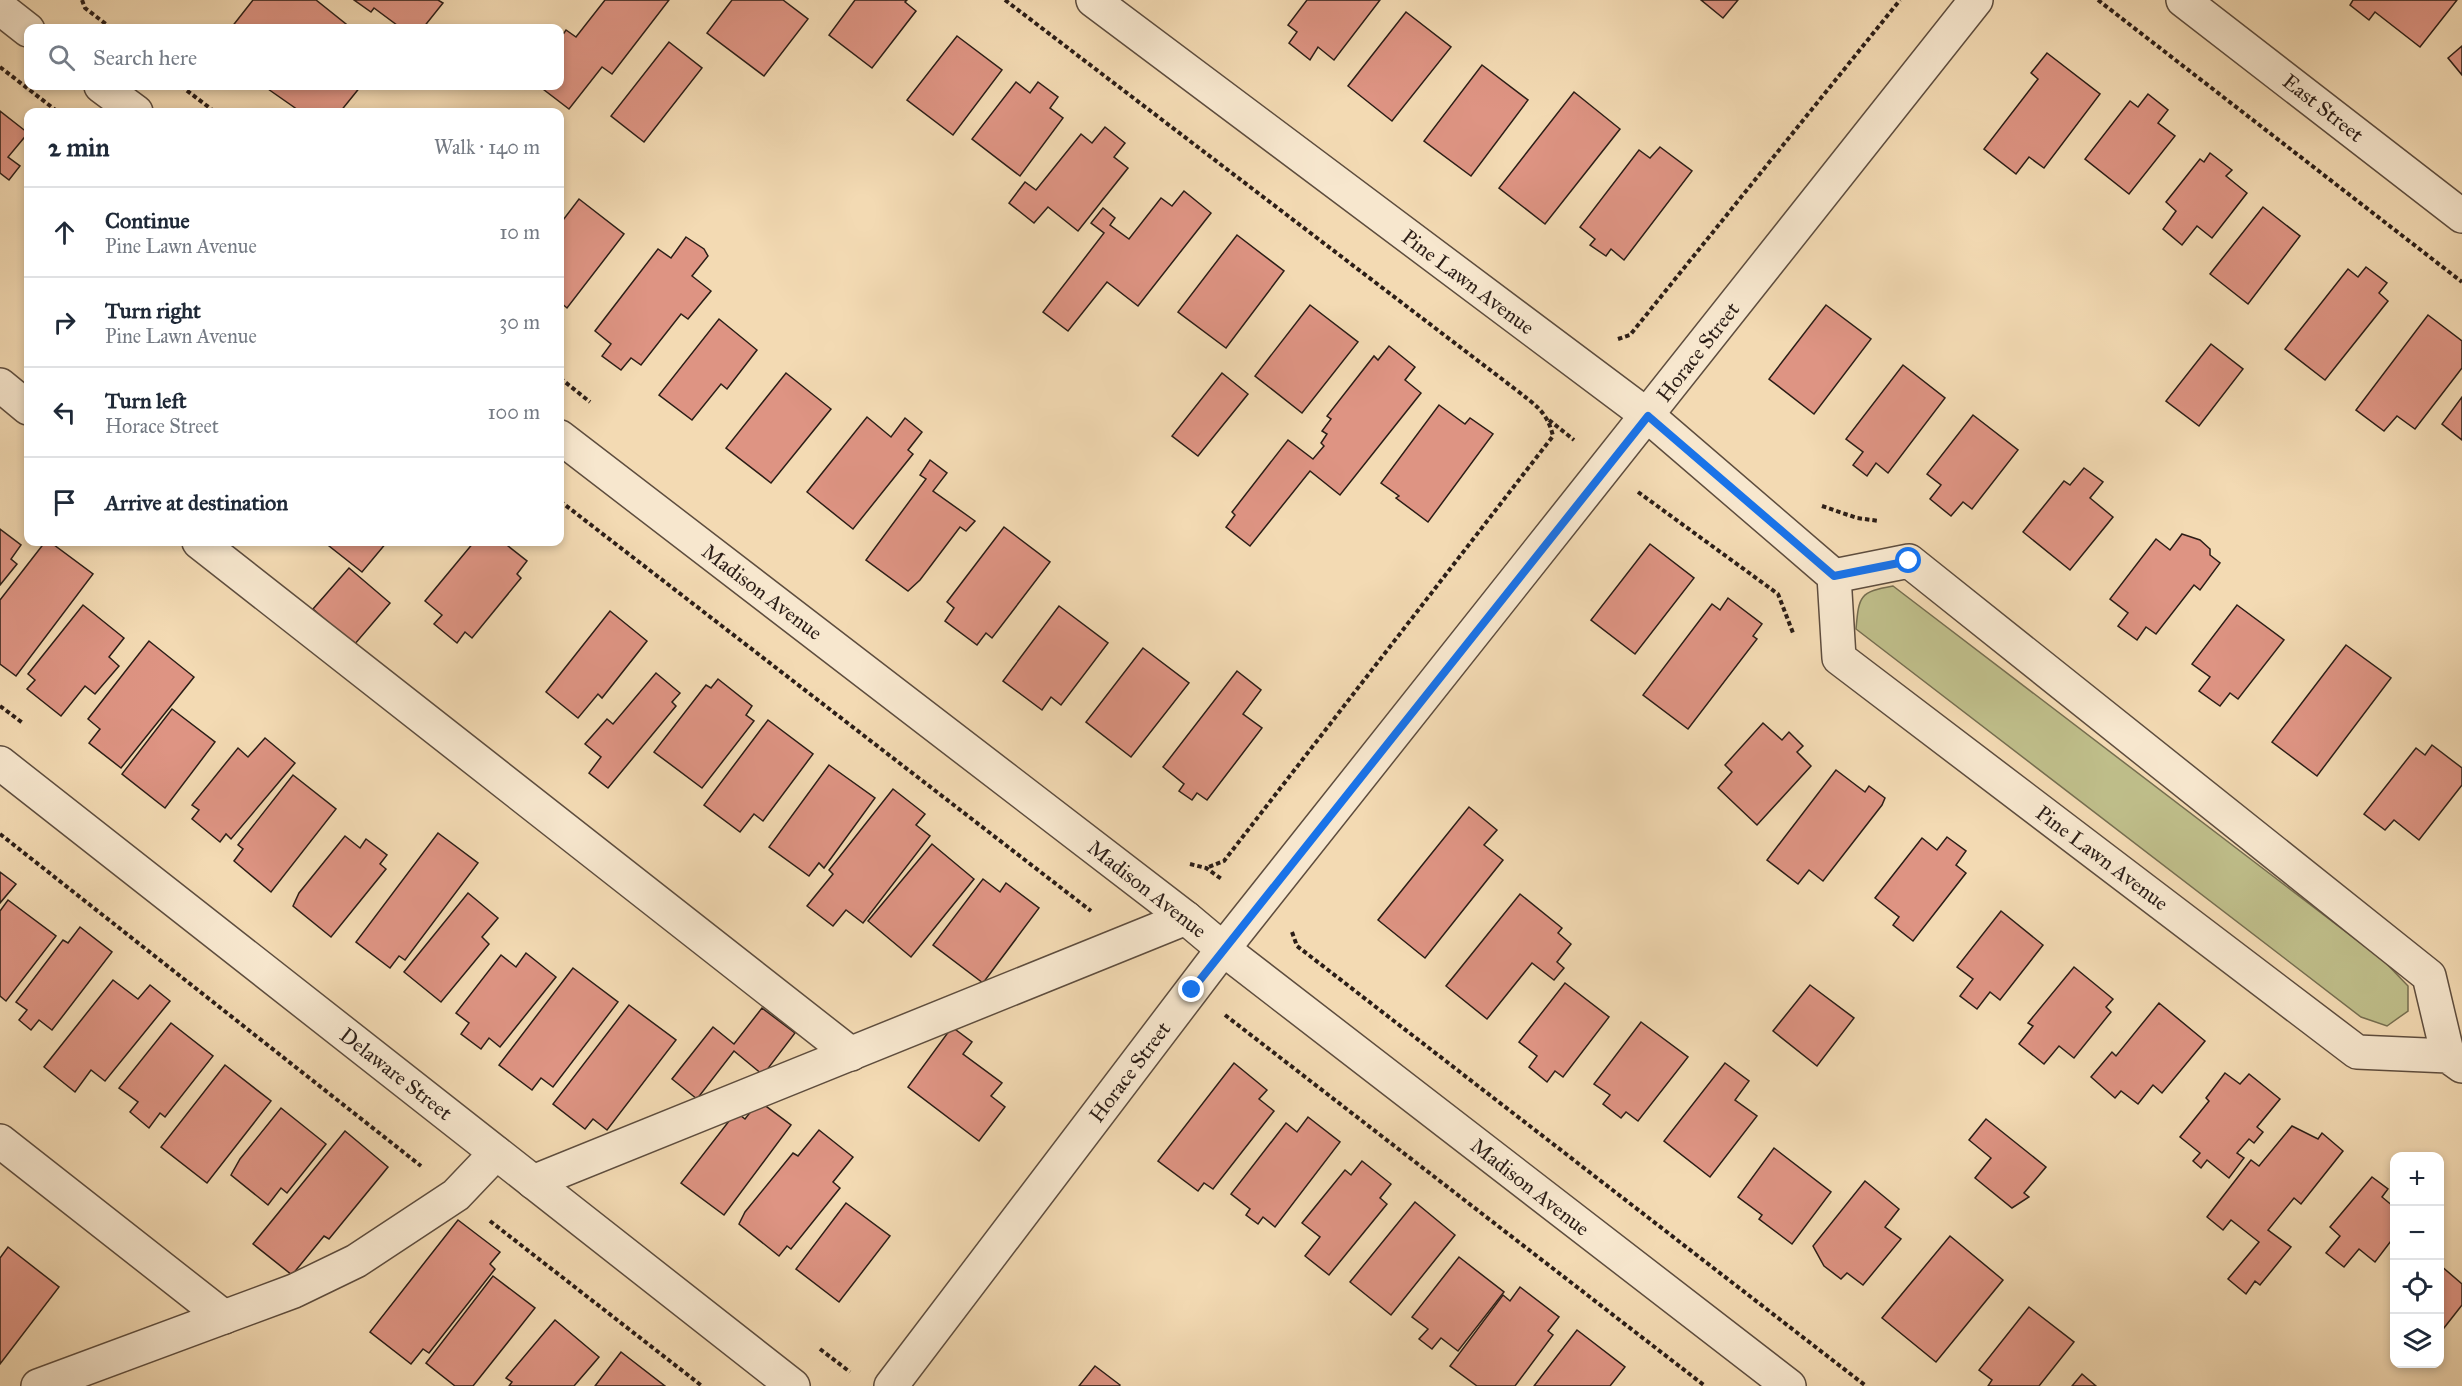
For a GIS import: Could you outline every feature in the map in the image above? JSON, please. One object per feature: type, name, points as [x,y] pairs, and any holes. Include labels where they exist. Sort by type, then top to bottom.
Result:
[{"type":"street","name":"Pine Lawn Avenue","points":[[1093,0],[1648,416],[1834,576],[1839,658],[2357,1052],[2455,1061],[2429,976],[1909,561],[1834,576]]},
{"type":"street","name":"Horace Street","points":[[891,1386],[1223,950],[1976,0]]},
{"type":"street","name":"East Street","points":[[2183,0],[2462,216]]},
{"type":"street","points":[[0,8],[24,27]]},
{"type":"street","points":[[106,90],[131,108]]},
{"type":"street","points":[[0,385],[24,405]]},
{"type":"street","name":"Madison Avenue","points":[[564,440],[1186,918],[1223,950],[1789,1386]]},
{"type":"street","points":[[204,546],[851,1054]]},
{"type":"street","name":"Delaware Street","points":[[0,763],[793,1386]]},
{"type":"street","points":[[533,1182],[1186,918]]},
{"type":"street","points":[[0,1141],[224,1317]]},
{"type":"street","points":[[38,1386],[294,1291],[356,1261],[456,1195],[496,1153]]},
{"type":"path","points":[[82,0],[85,8],[106,24]]},
{"type":"path","points":[[1005,0],[1542,410],[1549,420],[1553,436],[1224,861],[1206,868]]},
{"type":"path","points":[[1617,339],[1630,335],[1900,0]]},
{"type":"path","points":[[2098,0],[2462,282]]},
{"type":"path","points":[[0,68],[24,86]]},
{"type":"path","points":[[29,90],[53,108]]},
{"type":"path","points":[[186,90],[210,108]]},
{"type":"path","points":[[1632,493],[1638,491],[1778,594],[1795,639]]},
{"type":"path","points":[[1819,505],[1857,518],[1890,522]]},
{"type":"path","points":[[0,834],[456,1195],[702,1386]]},
{"type":"path","points":[[1291,928],[1297,946],[1866,1386]]},
{"type":"shaded area","points":[[1893,586],[2384,961],[2408,986],[2408,1011],[2387,1026],[2361,1017],[1856,629],[1858,609],[1863,597],[1873,591]]},
{"type":"building","points":[[253,0],[316,0],[346,24],[234,24]]},
{"type":"building","points":[[354,0],[438,0],[443,3],[426,24],[396,24],[374,8],[371,12]]},
{"type":"building","points":[[605,0],[669,0],[612,74],[602,67],[569,109],[544,90],[564,90],[564,33],[566,30],[576,37]]},
{"type":"building","points":[[732,0],[783,0],[808,19],[764,76],[707,33]]},
{"type":"building","points":[[855,0],[907,0],[905,2],[916,11],[872,68],[829,35]]},
{"type":"building","points":[[1307,0],[1380,0],[1334,60],[1318,47],[1310,60],[1289,43],[1297,32],[1288,25]]},
{"type":"building","points":[[1701,0],[1738,0],[1723,18]]},
{"type":"building","points":[[2353,0],[2457,0],[2420,47],[2375,12],[2369,20],[2350,5]]},
{"type":"building","points":[[1406,12],[1451,47],[1392,121],[1348,86]]},
{"type":"building","points":[[957,36],[1002,70],[953,135],[907,100]]},
{"type":"building","points":[[669,42],[702,68],[644,142],[611,116]]},
{"type":"building","points":[[2462,46],[2462,75],[2448,58]]},
{"type":"building","points":[[2047,53],[2100,94],[2044,168],[2029,157],[2016,174],[1984,149],[2038,79],[2031,73]]},
{"type":"building","points":[[1482,65],[1528,100],[1471,176],[1424,141]]},
{"type":"building","points":[[1016,82],[1030,93],[1038,82],[1058,97],[1050,108],[1063,118],[1020,176],[972,139]]},
{"type":"building","points":[[269,90],[358,90],[343,108],[295,108]]},
{"type":"building","points":[[1574,92],[1620,129],[1545,224],[1499,188]]},
{"type":"building","points":[[2148,94],[2168,110],[2158,123],[2175,136],[2129,194],[2085,159],[2130,101],[2138,107]]},
{"type":"building","points":[[0,111],[24,130],[24,138],[8,157],[20,166],[9,180],[0,173]]},
{"type":"building","points":[[1105,127],[1125,143],[1114,157],[1128,168],[1078,231],[1048,207],[1034,223],[1009,203],[1025,182],[1036,190],[1081,134],[1092,143]]},
{"type":"building","points":[[1660,147],[1692,171],[1624,260],[1611,249],[1606,256],[1590,245],[1595,239],[1580,227],[1639,150],[1650,158]]},
{"type":"building","points":[[2210,153],[2232,170],[2226,176],[2247,193],[2212,238],[2197,226],[2182,245],[2163,229],[2176,211],[2166,202],[2200,159],[2204,162]]},
{"type":"building","points":[[1184,191],[1211,213],[1138,306],[1107,282],[1068,331],[1043,312],[1104,233],[1091,223],[1103,208],[1115,218],[1110,225],[1129,239],[1161,198],[1172,206]]},
{"type":"building","points":[[579,199],[624,234],[567,308],[564,305],[564,219]]},
{"type":"building","points":[[2263,207],[2300,236],[2248,304],[2210,274]]},
{"type":"building","points":[[1237,235],[1284,271],[1226,348],[1178,312]]},
{"type":"building","points":[[686,237],[704,249],[708,256],[692,276],[711,291],[688,319],[681,314],[641,365],[631,358],[621,370],[602,356],[611,344],[595,331],[658,249],[671,258]]},
{"type":"building","points":[[2366,267],[2387,283],[2379,293],[2388,301],[2325,380],[2285,349],[2348,269],[2358,277]]},
{"type":"building","points":[[1310,305],[1358,342],[1302,413],[1255,376]]},
{"type":"building","points":[[1826,305],[1871,339],[1814,414],[1769,379]]},
{"type":"building","points":[[2428,315],[2462,341],[2462,368],[2415,429],[2397,416],[2384,431],[2356,410]]},
{"type":"building","points":[[719,319],[757,350],[727,389],[721,384],[692,420],[659,395]]},
{"type":"building","points":[[2211,344],[2243,369],[2199,426],[2166,401]]},
{"type":"building","points":[[1389,346],[1415,367],[1405,380],[1421,393],[1340,495],[1310,471],[1250,546],[1226,527],[1235,515],[1232,512],[1288,440],[1313,459],[1324,446],[1321,443],[1327,434],[1322,431],[1331,419],[1327,416],[1374,356],[1378,360]]},
{"type":"building","points":[[1903,365],[1945,398],[1888,473],[1876,463],[1867,476],[1853,465],[1863,452],[1846,439]]},
{"type":"building","points":[[786,373],[831,409],[771,483],[726,448]]},
{"type":"building","points":[[1222,373],[1248,394],[1198,456],[1172,436]]},
{"type":"building","points":[[2462,397],[2462,440],[2442,424]]},
{"type":"building","points":[[1439,405],[1465,424],[1470,418],[1493,434],[1428,522],[1396,498],[1399,496],[1381,483]]},
{"type":"building","points":[[1973,415],[2018,450],[1972,509],[1963,502],[1951,516],[1930,499],[1941,485],[1927,474]]},
{"type":"building","points":[[867,417],[891,437],[905,418],[922,432],[908,450],[913,454],[853,529],[807,492]]},
{"type":"building","points":[[930,460],[947,473],[933,491],[975,521],[966,531],[960,527],[920,580],[908,591],[866,560],[926,479],[920,475]]},
{"type":"building","points":[[2084,468],[2103,482],[2090,498],[2113,517],[2070,570],[2023,532],[2064,481],[2070,485]]},
{"type":"building","points":[[1004,527],[1050,562],[992,638],[986,633],[977,645],[945,621],[954,608],[947,602]]},
{"type":"building","points":[[0,529],[21,545],[11,559],[17,564],[0,585]]},
{"type":"building","points":[[2182,534],[2200,540],[2210,549],[2210,555],[2220,563],[2200,590],[2194,585],[2156,634],[2146,627],[2137,640],[2118,626],[2128,613],[2110,599],[2156,539],[2170,550]]},
{"type":"building","points":[[1650,544],[1694,578],[1635,654],[1591,620]]},
{"type":"building","points":[[42,546],[55,546],[93,574],[16,676],[0,664],[0,600]]},
{"type":"building","points":[[329,546],[384,546],[362,572]]},
{"type":"building","points":[[471,546],[508,546],[527,561],[517,574],[521,578],[472,638],[465,632],[457,643],[434,624],[442,615],[425,601]]},
{"type":"building","points":[[349,568],[390,603],[354,645],[313,609]]},
{"type":"building","points":[[1728,598],[1762,624],[1753,636],[1757,639],[1688,729],[1643,695],[1712,604],[1720,610]]},
{"type":"building","points":[[83,605],[124,638],[109,657],[119,666],[95,694],[85,686],[61,716],[27,689],[35,680],[28,674]]},
{"type":"building","points":[[2237,605],[2284,640],[2238,699],[2230,693],[2220,706],[2199,691],[2210,677],[2192,664]]},
{"type":"building","points":[[1059,606],[1108,643],[1061,705],[1051,697],[1042,710],[1003,681]]},
{"type":"building","points":[[610,611],[647,641],[602,698],[598,694],[578,718],[546,692]]},
{"type":"building","points":[[149,641],[194,677],[121,768],[89,743],[100,729],[88,719]]},
{"type":"building","points":[[2346,645],[2391,678],[2317,776],[2272,742]]},
{"type":"building","points":[[1143,648],[1189,683],[1131,757],[1086,722]]},
{"type":"building","points":[[1237,671],[1261,690],[1243,714],[1262,728],[1207,800],[1197,793],[1192,800],[1179,791],[1184,784],[1163,767]]},
{"type":"building","points":[[656,673],[680,693],[672,702],[676,706],[608,788],[589,773],[601,757],[585,744],[607,719],[613,724]]},
{"type":"building","points":[[718,679],[752,706],[746,715],[754,721],[702,788],[654,752],[706,685],[711,688]]},
{"type":"building","points":[[172,709],[215,742],[165,808],[122,774]]},
{"type":"building","points":[[768,720],[813,754],[763,821],[754,814],[740,832],[704,805]]},
{"type":"building","points":[[1763,723],[1782,740],[1789,732],[1803,746],[1797,752],[1811,766],[1757,825],[1718,788],[1732,772],[1725,765]]},
{"type":"building","points":[[265,738],[295,763],[231,839],[226,834],[220,842],[192,819],[199,810],[192,805],[238,748],[248,757]]},
{"type":"building","points":[[2432,745],[2462,768],[2462,785],[2419,840],[2394,820],[2385,830],[2364,814],[2416,748],[2425,755]]},
{"type":"building","points":[[829,765],[875,798],[824,868],[819,863],[809,876],[769,847]]},
{"type":"building","points":[[1836,770],[1865,792],[1869,786],[1885,798],[1823,881],[1809,870],[1798,884],[1767,860]]},
{"type":"building","points":[[293,775],[336,809],[271,892],[234,861],[243,849],[238,845]]},
{"type":"building","points":[[893,789],[925,814],[916,825],[930,836],[863,923],[846,910],[833,926],[807,906],[833,874],[829,870]]},
{"type":"building","points":[[1469,807],[1497,830],[1484,845],[1503,860],[1425,958],[1378,920]]},
{"type":"building","points":[[438,833],[478,863],[405,960],[399,956],[390,968],[356,942]]},
{"type":"building","points":[[345,836],[360,848],[366,839],[387,855],[380,864],[386,869],[331,937],[293,906],[299,893]]},
{"type":"building","points":[[1947,837],[1966,851],[1956,865],[1966,873],[1913,941],[1893,925],[1899,917],[1875,898],[1922,838],[1937,850]]},
{"type":"building","points":[[932,844],[974,879],[911,957],[868,921]]},
{"type":"building","points":[[0,872],[16,884],[0,903]]},
{"type":"building","points":[[983,879],[1000,892],[1006,883],[1039,908],[983,983],[933,945]]},
{"type":"building","points":[[468,893],[498,918],[482,937],[489,944],[441,1002],[404,972]]},
{"type":"building","points":[[1520,894],[1562,928],[1558,933],[1571,944],[1557,962],[1564,968],[1554,980],[1532,963],[1487,1019],[1446,986]]},
{"type":"building","points":[[8,900],[56,936],[6,1001],[0,996],[0,911]]},
{"type":"building","points":[[2001,911],[2043,945],[2000,1000],[1990,992],[1977,1009],[1960,996],[1973,979],[1957,967]]},
{"type":"building","points":[[80,927],[112,952],[52,1030],[39,1020],[31,1030],[19,1020],[27,1010],[16,1002],[63,940],[68,943]]},
{"type":"building","points":[[526,953],[556,977],[500,1047],[489,1038],[481,1049],[461,1034],[469,1023],[456,1013],[501,955],[516,967]]},
{"type":"building","points":[[2074,967],[2113,999],[2106,1007],[2111,1012],[2074,1058],[2059,1046],[2044,1064],[2019,1044],[2033,1026],[2028,1023]]},
{"type":"building","points":[[573,968],[618,1002],[553,1087],[541,1078],[532,1090],[499,1065]]},
{"type":"building","points":[[113,980],[138,999],[150,985],[170,1001],[105,1081],[91,1070],[75,1092],[44,1067]]},
{"type":"building","points":[[1565,983],[1609,1017],[1563,1077],[1555,1071],[1547,1082],[1529,1067],[1537,1056],[1519,1042]]},
{"type":"building","points":[[1810,985],[1854,1018],[1817,1066],[1773,1031]]},
{"type":"building","points":[[2159,1003],[2205,1041],[2162,1093],[2153,1085],[2138,1104],[2121,1091],[2115,1098],[2091,1077],[2112,1052],[2116,1056]]},
{"type":"building","points":[[629,1005],[676,1040],[607,1130],[593,1119],[585,1129],[553,1104]]},
{"type":"building","points":[[762,1008],[795,1033],[763,1075],[734,1051],[697,1099],[672,1079],[713,1027],[734,1044]]},
{"type":"building","points":[[1641,1022],[1688,1057],[1638,1121],[1626,1112],[1621,1118],[1603,1104],[1610,1095],[1594,1084]]},
{"type":"building","points":[[171,1023],[213,1056],[165,1117],[160,1113],[149,1128],[130,1112],[138,1102],[119,1088]]},
{"type":"building","points":[[952,1027],[972,1042],[963,1054],[1002,1083],[991,1096],[1005,1107],[979,1141],[908,1087]]},
{"type":"building","points":[[1234,1063],[1267,1090],[1259,1099],[1274,1111],[1213,1189],[1204,1183],[1198,1191],[1158,1161]]},
{"type":"building","points":[[1725,1063],[1749,1081],[1735,1100],[1757,1116],[1710,1177],[1664,1141]]},
{"type":"building","points":[[225,1065],[271,1101],[207,1183],[161,1147]]},
{"type":"building","points":[[2225,1073],[2240,1084],[2249,1074],[2280,1099],[2257,1127],[2263,1132],[2254,1143],[2249,1139],[2237,1153],[2244,1158],[2229,1178],[2207,1160],[2201,1168],[2193,1161],[2200,1153],[2180,1137],[2209,1101],[2206,1098]]},
{"type":"building","points":[[759,1101],[791,1125],[724,1215],[681,1183],[736,1112],[745,1119]]},
{"type":"building","points":[[281,1108],[326,1144],[287,1193],[281,1188],[268,1205],[231,1175],[240,1159]]},
{"type":"building","points":[[1308,1117],[1340,1142],[1275,1227],[1263,1217],[1258,1224],[1246,1215],[1250,1209],[1231,1194],[1286,1123],[1297,1132]]},
{"type":"building","points":[[1986,1119],[2046,1167],[2024,1193],[2029,1197],[2012,1208],[1975,1178],[1991,1158],[1969,1140]]},
{"type":"building","points":[[2292,1126],[2318,1139],[2322,1133],[2343,1151],[2301,1204],[2294,1198],[2268,1230],[2291,1247],[2260,1285],[2255,1281],[2246,1294],[2228,1279],[2259,1242],[2231,1220],[2223,1230],[2207,1217],[2251,1160],[2259,1166]]},
{"type":"building","points":[[819,1130],[853,1157],[833,1182],[840,1188],[791,1249],[787,1246],[779,1256],[739,1224],[745,1212],[793,1153],[798,1156]]},
{"type":"building","points":[[345,1131],[388,1167],[329,1239],[324,1236],[292,1275],[253,1244]]},
{"type":"building","points":[[1774,1148],[1831,1192],[1792,1244],[1759,1219],[1762,1215],[1738,1197]]},
{"type":"building","points":[[1362,1161],[1391,1184],[1380,1198],[1387,1204],[1329,1275],[1305,1256],[1320,1237],[1302,1223],[1345,1170],[1351,1175]]},
{"type":"building","points":[[2372,1177],[2388,1189],[2382,1197],[2390,1204],[2390,1242],[2375,1262],[2359,1249],[2344,1267],[2326,1253],[2340,1236],[2330,1227]]},
{"type":"building","points":[[1865,1181],[1899,1209],[1885,1227],[1901,1239],[1863,1285],[1847,1273],[1841,1279],[1824,1266],[1813,1246]]},
{"type":"building","points":[[1415,1202],[1455,1235],[1391,1315],[1350,1282]]},
{"type":"building","points":[[846,1203],[890,1236],[839,1302],[796,1269]]},
{"type":"building","points":[[458,1220],[500,1252],[490,1264],[495,1269],[429,1353],[423,1349],[411,1364],[370,1332]]},
{"type":"building","points":[[1950,1236],[2003,1280],[1936,1362],[1882,1318]]},
{"type":"building","points":[[8,1247],[59,1287],[0,1364],[0,1258]]},
{"type":"building","points":[[1459,1257],[1504,1292],[1458,1351],[1441,1338],[1432,1349],[1419,1339],[1428,1329],[1412,1317]]},
{"type":"building","points":[[2444,1268],[2462,1284],[2462,1305],[2444,1328]]},
{"type":"building","points":[[493,1276],[535,1308],[473,1386],[455,1386],[426,1363]]},
{"type":"building","points":[[1520,1287],[1559,1317],[1548,1331],[1553,1335],[1515,1386],[1477,1386],[1450,1366],[1503,1295],[1510,1301]]},
{"type":"building","points":[[2029,1307],[2074,1342],[2039,1386],[1988,1386],[1992,1380],[1979,1370]]},
{"type":"building","points":[[555,1320],[599,1357],[574,1386],[509,1386],[512,1382],[506,1378]]},
{"type":"building","points":[[1577,1330],[1625,1367],[1610,1386],[1534,1386]]},
{"type":"building","points":[[621,1352],[665,1386],[595,1386]]},
{"type":"building","points":[[1095,1366],[1120,1385],[1079,1386]]},
{"type":"building","points":[[2082,1374],[2096,1386],[2072,1386]]},
{"type":"route","points":[[1192,990],[1648,416],[1834,576],[1909,561]]}]
